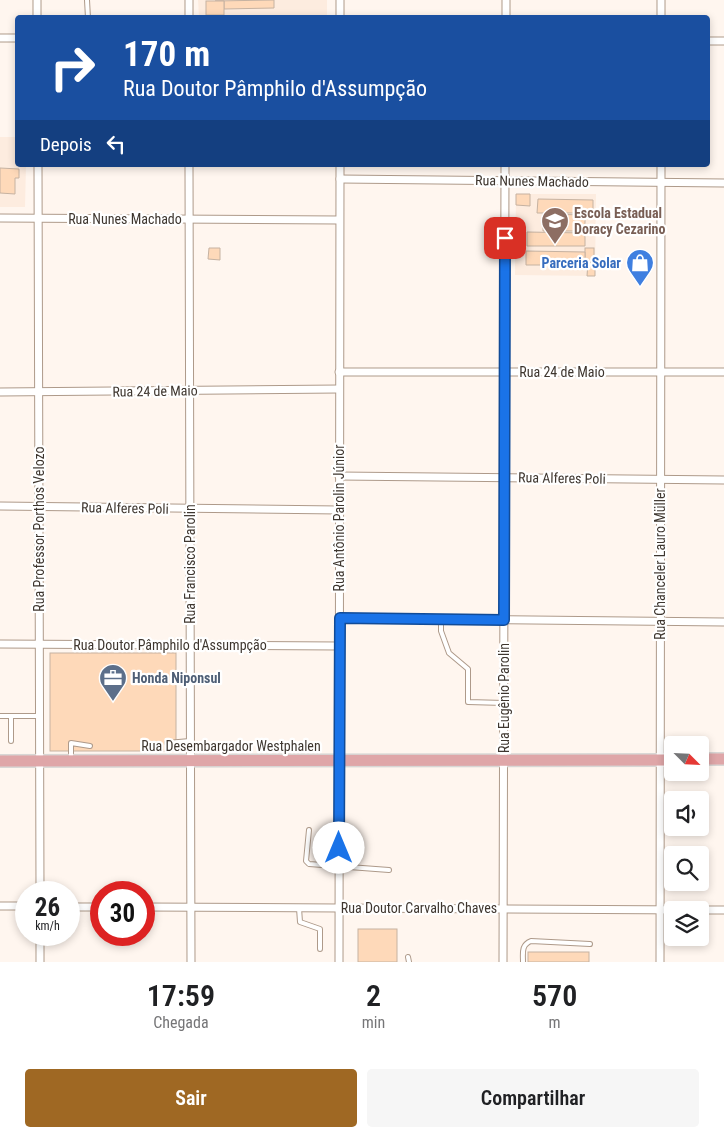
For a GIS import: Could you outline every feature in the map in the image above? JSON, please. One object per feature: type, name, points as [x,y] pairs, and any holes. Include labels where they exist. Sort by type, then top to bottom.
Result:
[{"type":"main road","points":[[709,760],[724,759]]},
{"type":"main road","name":"Rua Desembargador Westphalen","points":[[0,762],[664,760]]},
{"type":"street","points":[[38,0],[38,15]]},
{"type":"street","points":[[189,0],[189,15]]},
{"type":"street","points":[[340,0],[340,15]]},
{"type":"street","points":[[506,0],[506,15]]},
{"type":"street","points":[[661,0],[661,15]]},
{"type":"street","points":[[0,38],[15,38]]},
{"type":"street","points":[[710,41],[724,41]]},
{"type":"street","name":"Rua Professor Porthos Velozo","points":[[38,167],[40,881]]},
{"type":"street","name":"Rua Francisco Parolin","points":[[189,167],[191,962]]},
{"type":"street","name":"Rua Antônio Parolin Júnior","points":[[339,962],[340,167]]},
{"type":"street","name":"Rua Eugênio Parolin","points":[[503,962],[505,167]]},
{"type":"street","name":"Rua Chanceler Lauro Müller","points":[[660,962],[661,167]]},
{"type":"street","name":"Rua Nunes Machado","points":[[340,179],[724,182]]},
{"type":"street","name":"Rua Nunes Machado","points":[[0,218],[340,220]]},
{"type":"street","name":"Rua 24 de Maio","points":[[340,372],[724,372]]},
{"type":"street","name":"Rua 24 de Maio","points":[[0,392],[339,389]]},
{"type":"street","name":"Rua Alferes Poli","points":[[339,476],[724,480]]},
{"type":"street","name":"Rua Alferes Poli","points":[[0,506],[340,510]]},
{"type":"street","points":[[340,618],[724,622]]},
{"type":"street","name":"Rua Doutor Pâmphilo d'Assumpção","points":[[0,644],[339,646]]},
{"type":"street","points":[[0,906],[15,906]]},
{"type":"street","name":"Rua Doutor Carvalho Chaves","points":[[155,907],[664,910]]},
{"type":"street","points":[[709,910],[724,910]]},
{"type":"street","points":[[40,946],[40,962]]},
{"type":"lane","points":[[87,0],[88,15]]},
{"type":"lane","points":[[441,619],[441,631],[449,653],[468,669],[468,702],[504,703]]},
{"type":"lane","points":[[0,716],[39,716]]},
{"type":"lane","points":[[11,716],[11,741]]},
{"type":"lane","points":[[168,743],[190,741]]},
{"type":"lane","points":[[70,761],[71,743],[90,746]]},
{"type":"lane","points":[[309,830],[307,863],[389,870]]},
{"type":"lane","points":[[299,908],[300,922],[320,929],[320,949]]},
{"type":"lane","points":[[523,962],[523,948],[526,943],[531,941],[590,944]]},
{"type":"shaded area","points":[[198,0],[327,0],[327,15],[199,15]]},
{"type":"shaded area","points":[[0,137],[15,137],[15,167],[26,167],[25,207],[0,207]]},
{"type":"shaded area","name":"Escola Estadual Doracy Cezarino","points":[[516,194],[596,194],[595,276],[515,275]]},
{"type":"building","points":[[274,0],[274,8],[224,9],[224,1],[215,1]]},
{"type":"building","points":[[206,1],[224,1],[224,15],[206,15]]},
{"type":"building","points":[[0,168],[19,169],[19,178],[15,178],[15,194],[0,193]]},
{"type":"building","points":[[516,194],[530,194],[530,206],[516,205]]},
{"type":"building","points":[[538,199],[593,200],[593,213],[537,213]]},
{"type":"building","points":[[543,214],[585,215],[585,231],[543,231]]},
{"type":"building","points":[[527,232],[585,233],[585,246],[527,246]]},
{"type":"building","points":[[209,248],[220,248],[220,260],[208,259]]},
{"type":"building","points":[[585,248],[594,248],[594,262],[585,262]]},
{"type":"building","points":[[526,251],[585,252],[585,265],[526,265]]},
{"type":"building","points":[[588,262],[595,263],[595,276],[587,276]]},
{"type":"building","name":"Honda Niponsul","points":[[50,653],[176,653],[176,751],[50,751]]},
{"type":"building","points":[[358,929],[397,929],[397,962],[358,962]]},
{"type":"building","points":[[528,952],[589,952],[589,962],[528,962]]},
{"type":"place","name":"Escola Estadual Doracy Cezarino","points":[[555,245]]},
{"type":"place","name":"Parceria Solar","points":[[640,287]]},
{"type":"place","name":"Honda Niponsul","points":[[113,702]]},
{"type":"route","points":[[339,848],[340,618],[504,620],[505,238]]}]
